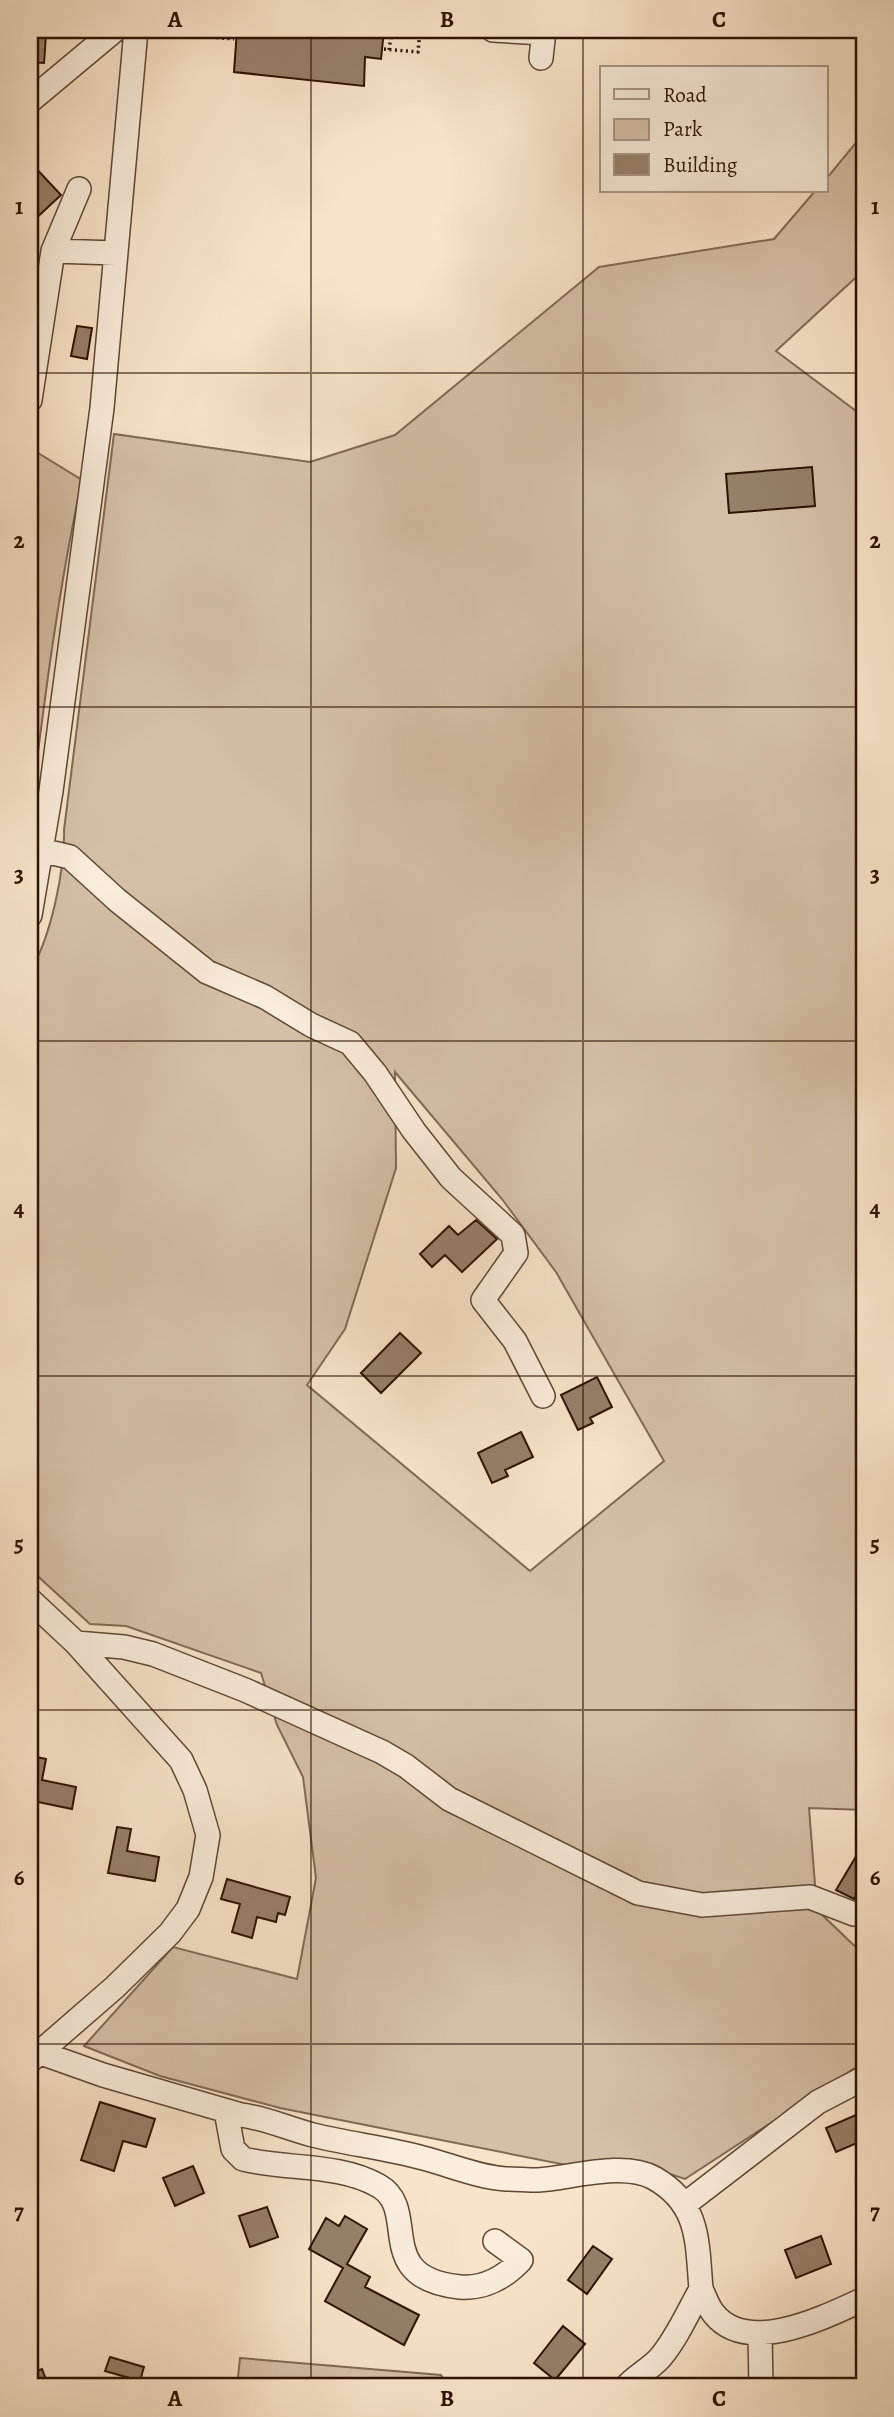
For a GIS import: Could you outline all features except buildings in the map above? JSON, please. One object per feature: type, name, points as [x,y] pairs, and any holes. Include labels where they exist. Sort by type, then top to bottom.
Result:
[{"type":"street","points":[[30,101],[115,30]]},
{"type":"street","points":[[30,915],[51,790],[102,408],[136,30]]},
{"type":"street","points":[[493,30],[544,31],[541,58]]},
{"type":"street","points":[[30,400],[52,251],[79,189]]},
{"type":"street","points":[[52,251],[116,253]]},
{"type":"street","points":[[41,850],[70,857],[117,900],[207,972],[265,997],[311,1025],[350,1043],[451,1178],[513,1235],[516,1253],[483,1300],[515,1341],[543,1396]]},
{"type":"street","points":[[30,1600],[76,1643],[181,1760],[195,1790],[208,1835],[201,1877],[188,1909],[170,1933],[115,1987],[35,2057]]},
{"type":"street","points":[[76,1643],[124,1647],[153,1654],[258,1696],[382,1752],[406,1766],[449,1799],[638,1893],[702,1906],[810,1897],[854,1914]]},
{"type":"street","points":[[35,2057],[226,2111],[258,2117],[313,2135],[390,2149],[491,2178],[537,2180],[619,2170],[654,2178],[691,2213],[701,2290],[714,2314],[742,2332],[761,2334],[801,2324],[864,2299]]},
{"type":"street","points":[[684,2205],[818,2102],[864,2078]]},
{"type":"street","points":[[226,2111],[233,2149],[243,2159],[340,2172],[366,2179],[382,2188],[394,2199],[402,2251],[410,2264],[425,2277],[443,2285],[464,2287],[481,2286],[501,2278],[521,2260],[495,2241]]},
{"type":"street","points":[[626,2387],[638,2374],[658,2360],[671,2344],[701,2290]]},
{"type":"street","points":[[761,2334],[761,2387]]},
{"type":"path","points":[[204,30],[206,35],[211,37],[234,39]]},
{"type":"path","points":[[392,30],[387,50],[418,52],[420,30]]},
{"type":"green space","points":[[864,133],[864,270],[776,351],[864,417],[864,1810],[809,1808],[817,1910],[864,1955],[864,2062],[685,2179],[624,2159],[566,2165],[280,2108],[160,2076],[84,2046],[173,1947],[297,1979],[316,1878],[303,1777],[277,1725],[261,1673],[126,1626],[90,1624],[30,1569],[30,971],[38,957],[50,922],[62,864],[114,434],[310,462],[395,435],[599,267],[774,239],[814,192],[828,192],[828,177]],"holes":[[[395,1072],[502,1199],[556,1272],[664,1461],[530,1571],[307,1385],[345,1329],[396,1168]]]},
{"type":"green space","points":[[30,448],[82,480],[59,605],[30,815]]},
{"type":"green space","points":[[240,2358],[441,2375],[448,2387],[237,2387]]}]
